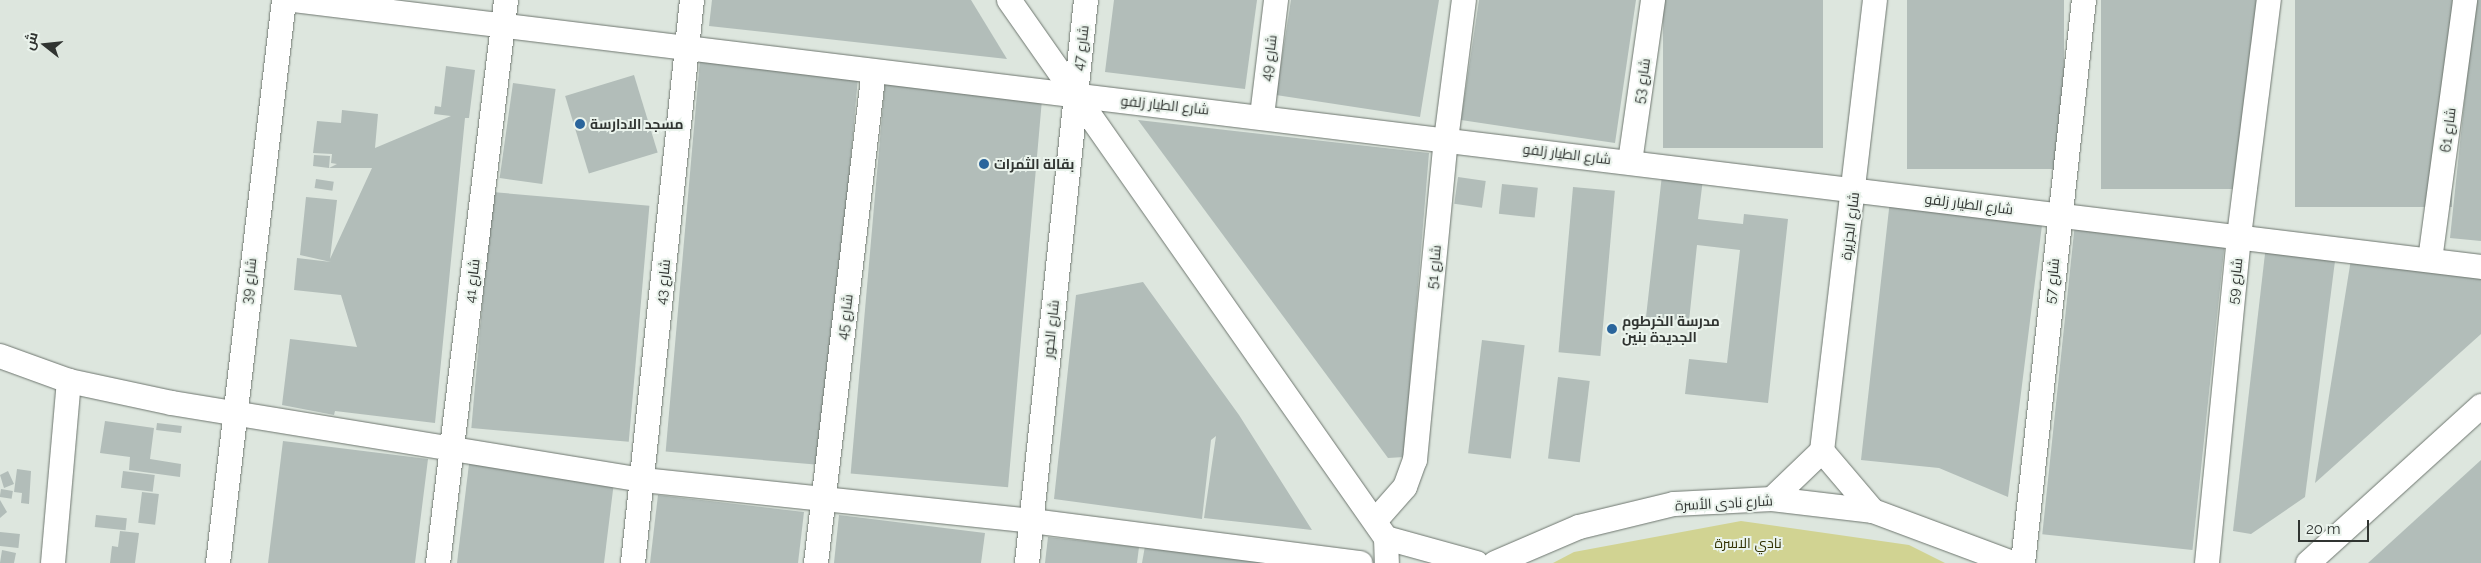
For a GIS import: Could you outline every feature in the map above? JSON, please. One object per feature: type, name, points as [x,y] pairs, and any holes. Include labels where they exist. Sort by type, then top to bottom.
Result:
[{"type":"street","name":"شارع 39","points":[[218,563],[284,0]]},
{"type":"street","name":"شارع الطيار زلفو","points":[[294,0],[686,50],[1262,116],[2059,216],[2239,236],[2481,268]]},
{"type":"street","name":"شارع 41","points":[[438,563],[506,0]]},
{"type":"street","name":"شارع 43","points":[[633,563],[692,0]]},
{"type":"street","points":[[1009,0],[1381,530],[1387,563]]},
{"type":"street","name":"شارع 47","points":[[1075,96],[1086,0]]},
{"type":"street","name":"شارع 49","points":[[1262,116],[1276,0]]},
{"type":"street","name":"شارع 51","points":[[1381,530],[1405,487],[1415,460],[1446,140],[1464,0]]},
{"type":"street","name":"شارع 53","points":[[1630,162],[1653,0]]},
{"type":"street","name":"شارع الجزيرة","points":[[1822,451],[1875,0]]},
{"type":"street","name":"شارع 57","points":[[2023,563],[2059,216],[2084,0]]},
{"type":"street","name":"شارع 59","points":[[2207,563],[2239,236],[2269,0]]},
{"type":"street","name":"شارع 61","points":[[2430,260],[2465,0]]},
{"type":"street","name":"شارع 45","points":[[816,563],[874,72]]},
{"type":"street","name":"شارع الخور","points":[[1028,563],[1075,96]]},
{"type":"street","points":[[0,356],[69,381],[236,415],[643,480],[1032,521],[1360,563]]},
{"type":"street","points":[[53,563],[69,381]]},
{"type":"street","points":[[2308,563],[2481,406]]},
{"type":"street","points":[[1772,499],[1822,451],[1873,511]]},
{"type":"street","name":"شارع نادى الأسرة","points":[[1495,563],[1579,527],[1674,504],[1772,499],[1873,511],[2012,563]]},
{"type":"street","points":[[1381,530],[1477,563]]},
{"type":"green space","name":"نادي الاسرة","points":[[1741,521],[1909,545],[1945,563],[1553,563],[1574,552]]},
{"type":"building","points":[[712,0],[971,0],[1007,59],[709,26]]},
{"type":"building","points":[[1114,0],[1257,0],[1245,89],[1105,72]]},
{"type":"building","points":[[1291,0],[1439,0],[1420,117],[1276,95]]},
{"type":"building","points":[[1479,0],[1636,0],[1615,143],[1461,120]]},
{"type":"building","points":[[1663,0],[1823,0],[1823,148],[1663,148]]},
{"type":"building","points":[[1907,0],[2064,0],[2064,169],[1907,169]]},
{"type":"building","points":[[2101,0],[2258,0],[2258,189],[2101,189]]},
{"type":"building","points":[[2295,0],[2452,0],[2452,207],[2295,207]]},
{"type":"building","points":[[2475,0],[2481,0],[2481,241],[2450,238]]},
{"type":"building","points":[[700,59],[858,73],[824,465],[666,452]]},
{"type":"building","points":[[446,66],[475,70],[469,118],[465,118],[435,423],[335,411],[334,415],[282,405],[290,339],[357,347],[341,295],[294,290],[297,258],[331,262],[300,255],[306,197],[337,200],[330,259],[372,168],[329,168],[337,164],[331,163],[332,154],[313,153],[317,121],[341,123],[342,110],[378,114],[375,148],[451,116],[434,114],[435,106],[441,107]]},
{"type":"building","name":"مسجد الادارسة","points":[[634,75],[658,152],[589,174],[565,96]]},
{"type":"building","points":[[885,81],[1042,95],[1008,487],[851,474]]},
{"type":"building","points":[[513,83],[556,89],[542,184],[500,178]]},
{"type":"building","points":[[1138,120],[1429,153],[1404,457],[1388,458]]},
{"type":"building","points":[[314,155],[330,156],[329,168],[313,166]]},
{"type":"building","points":[[1662,175],[1703,179],[1698,219],[1743,224],[1744,214],[1788,219],[1768,403],[1685,394],[1689,359],[1727,363],[1740,250],[1697,245],[1689,321],[1646,317]]},
{"type":"building","points":[[1458,177],[1486,181],[1482,208],[1454,204]]},
{"type":"building","points":[[316,179],[334,182],[332,191],[315,188]]},
{"type":"building","points":[[1502,184],[1538,188],[1535,218],[1499,214]]},
{"type":"building","points":[[1573,187],[1615,191],[1600,356],[1559,352]]},
{"type":"building","points":[[492,192],[649,206],[629,442],[471,428]]},
{"type":"building","points":[[1890,200],[2043,217],[2008,497],[1939,468],[1861,460]]},
{"type":"building","points":[[2075,223],[2225,239],[2192,550],[2042,534]]},
{"type":"building","points":[[2266,245],[2336,253],[2305,497],[2251,534],[2233,531]]},
{"type":"building","points":[[2352,253],[2481,270],[2481,334],[2315,483]]},
{"type":"building","points":[[1143,282],[1239,415],[1312,530],[1204,518],[1216,436],[1211,440],[1202,519],[1054,499],[1076,295]]},
{"type":"building","points":[[1482,340],[1525,345],[1511,458],[1468,453]]},
{"type":"building","points":[[1558,377],[1590,381],[1580,462],[1548,458]]},
{"type":"building","points":[[105,421],[154,428],[150,459],[181,464],[180,477],[129,470],[130,457],[100,453]]},
{"type":"building","points":[[157,423],[182,426],[181,433],[156,430]]},
{"type":"building","points":[[283,441],[428,459],[415,563],[268,563]]},
{"type":"building","points":[[2481,460],[2481,563],[2368,563]]},
{"type":"building","points":[[469,464],[614,482],[604,563],[457,563]]},
{"type":"building","points":[[17,469],[31,471],[29,504],[21,503],[22,493],[14,492]]},
{"type":"building","points":[[8,471],[14,484],[4,488],[0,475]]},
{"type":"building","points":[[123,471],[155,475],[153,492],[121,488]]},
{"type":"building","points":[[1,489],[13,491],[12,499],[0,497]]},
{"type":"building","points":[[142,492],[159,494],[155,525],[138,523]]},
{"type":"building","points":[[658,495],[804,512],[798,563],[650,563]]},
{"type":"building","points":[[0,500],[7,512],[0,518]]},
{"type":"building","points":[[96,515],[127,518],[126,530],[95,527]]},
{"type":"building","points":[[839,515],[985,533],[981,563],[834,563]]},
{"type":"building","points":[[120,531],[139,533],[135,563],[110,563],[112,546],[118,547]]},
{"type":"building","points":[[0,532],[20,534],[18,548],[0,546]]},
{"type":"building","points":[[1048,537],[1139,547],[1137,563],[1045,563]]},
{"type":"building","points":[[1145,546],[1260,562],[1260,563],[1142,563]]},
{"type":"building","points":[[2,550],[16,553],[14,563],[0,563]]},
{"type":"place","name":"مسجد الادارسة","points":[[580,124]]},
{"type":"place","name":"بقالة الثمرات","points":[[984,164]]},
{"type":"place","name":"مدرسة الخرطوم الجديدة بنين","points":[[1612,329]]}]
